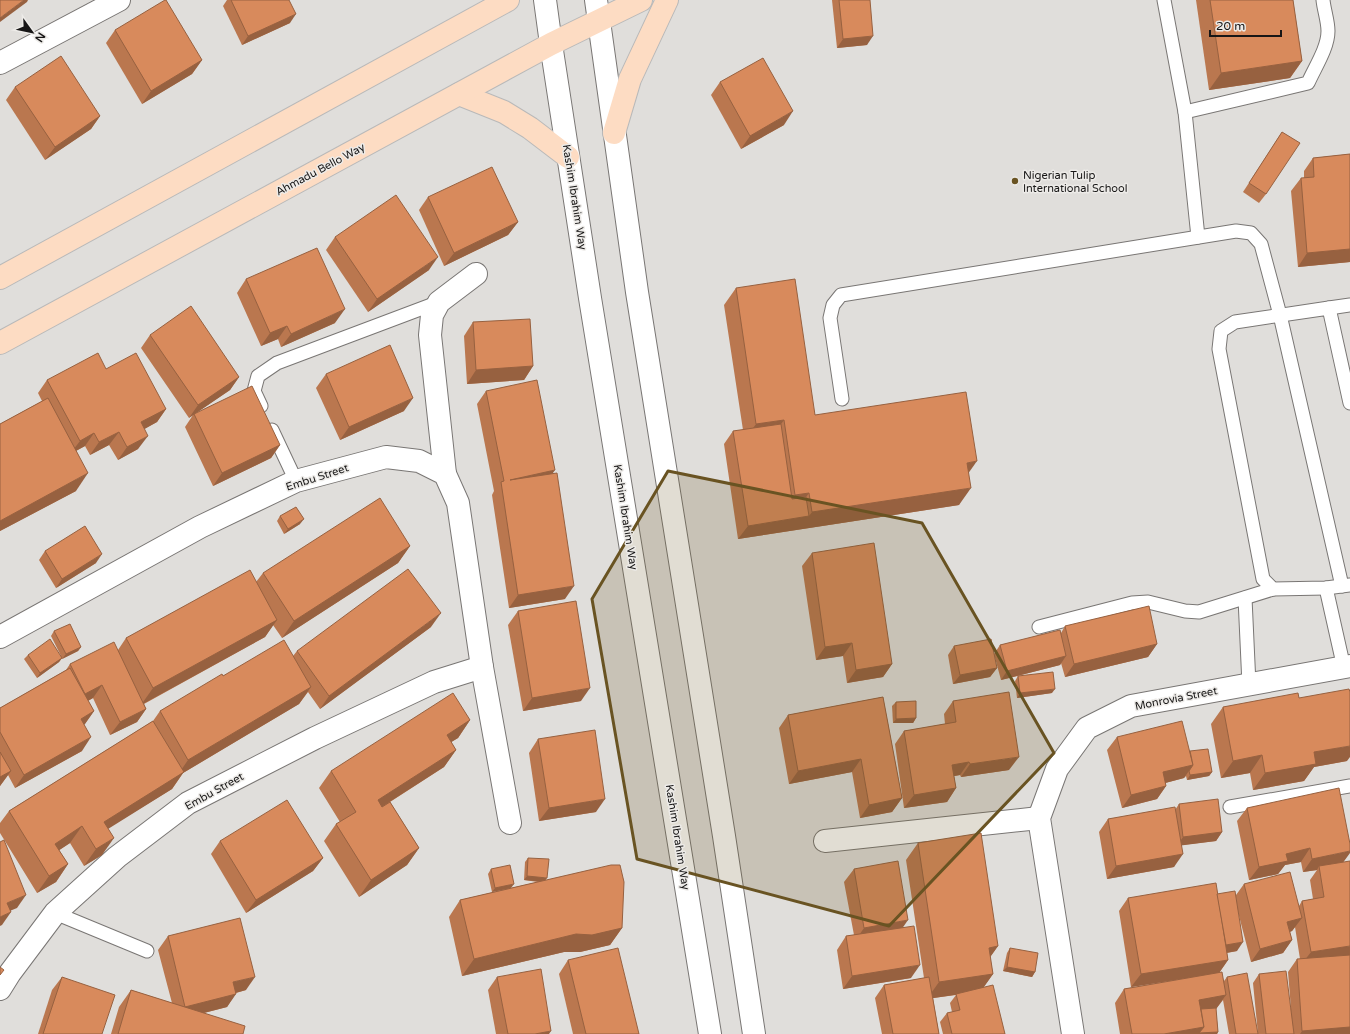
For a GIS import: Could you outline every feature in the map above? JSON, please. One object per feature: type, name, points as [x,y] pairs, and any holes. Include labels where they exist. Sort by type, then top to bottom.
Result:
[{"type":"main road","points":[[470,21],[484,0]]},
{"type":"main road","points":[[0,278],[508,0]]},
{"type":"main road","name":"Ahmadu Bello Way","points":[[0,343],[551,44],[641,0]]},
{"type":"main road","points":[[614,133],[630,79],[667,0]]},
{"type":"main road","points":[[459,94],[504,112],[530,128],[568,157]]},
{"type":"street","points":[[0,63],[119,0]]},
{"type":"street","name":"Kashim Ibrahim Way","points":[[545,0],[568,157],[710,1034]]},
{"type":"street","points":[[596,0],[637,292],[724,836],[754,1034]]},
{"type":"street","points":[[476,274],[439,302],[432,315],[430,335],[445,474],[458,503],[482,667],[510,823]]},
{"type":"street","name":"Embu Street","points":[[0,637],[200,527],[296,481],[386,457],[419,461],[445,474]]},
{"type":"street","name":"Embu Street","points":[[0,989],[10,973],[55,913],[116,857],[188,803],[315,738],[434,682],[482,667]]},
{"type":"street","name":"Monrovia Street","points":[[1073,1034],[1039,818],[1057,769],[1087,728],[1131,706],[1347,667]]},
{"type":"street","points":[[825,840],[1039,818]]},
{"type":"lane","points":[[1164,0],[1185,112],[1198,237]]},
{"type":"lane","points":[[1185,112],[1308,83],[1322,54],[1328,31],[1323,0]]},
{"type":"lane","points":[[842,399],[830,318],[833,305],[841,295],[1236,231],[1251,233],[1261,244],[1280,315],[1346,585],[1326,588],[1273,589],[1199,612],[1185,611],[1148,602],[1132,603],[1039,627]]},
{"type":"lane","points":[[296,481],[254,392],[258,376],[278,363],[439,302]]},
{"type":"lane","points":[[1273,589],[1263,579],[1219,349],[1221,331],[1235,322],[1350,304]]},
{"type":"lane","points":[[1329,308],[1350,403]]},
{"type":"lane","points":[[1326,588],[1347,667]]},
{"type":"lane","points":[[1245,598],[1249,685]]},
{"type":"lane","points":[[1230,807],[1350,786]]},
{"type":"lane","points":[[55,913],[148,951]]},
{"type":"highlighted area","points":[[668,471],[922,523],[1054,753],[889,926],[637,859],[592,599]]},
{"type":"building","points":[[0,0],[24,0],[0,18]]},
{"type":"building","points":[[165,0],[202,60],[151,91],[115,30]]},
{"type":"building","points":[[231,0],[289,0],[296,14],[248,36]]},
{"type":"building","points":[[839,0],[870,0],[873,36],[843,39]]},
{"type":"building","points":[[1210,0],[1293,0],[1302,61],[1221,73]]},
{"type":"building","points":[[61,56],[100,116],[55,147],[15,87]]},
{"type":"building","points":[[763,58],[793,111],[750,136],[720,82]]},
{"type":"building","points":[[1282,132],[1300,143],[1266,194],[1249,183]]},
{"type":"building","points":[[1350,154],[1350,249],[1307,253],[1301,178],[1314,177],[1313,158]]},
{"type":"building","points":[[492,167],[518,222],[454,253],[428,197]]},
{"type":"building","points":[[396,195],[438,257],[377,299],[335,237]]},
{"type":"building","points":[[317,248],[345,309],[291,334],[287,326],[270,333],[246,279]]},
{"type":"building","points":[[795,279],[815,415],[966,392],[977,461],[967,463],[971,488],[812,512],[809,493],[795,495],[784,420],[756,424],[736,288]]},
{"type":"building","points":[[191,306],[239,377],[198,405],[150,335]]},
{"type":"building","points":[[530,319],[533,366],[476,370],[473,322]]},
{"type":"building","points":[[390,345],[413,398],[349,427],[326,374]]},
{"type":"building","points":[[98,353],[106,369],[136,353],[166,409],[141,422],[148,436],[127,447],[119,432],[99,442],[94,433],[80,441],[47,380]]},
{"type":"building","points":[[537,380],[555,470],[510,480],[557,473],[574,586],[518,595],[501,482],[504,481],[486,391]]},
{"type":"building","points":[[252,386],[280,445],[222,473],[194,414]]},
{"type":"building","points":[[48,398],[88,473],[0,521],[0,424]]},
{"type":"building","points":[[781,424],[792,499],[806,497],[809,516],[748,526],[733,431]]},
{"type":"building","points":[[380,498],[410,546],[294,621],[263,573]]},
{"type":"building","points":[[296,507],[304,519],[288,529],[280,516]]},
{"type":"building","points":[[85,526],[102,554],[62,579],[45,551]]},
{"type":"building","points":[[874,543],[892,664],[856,670],[852,643],[825,647],[812,553]]},
{"type":"building","points":[[408,569],[441,613],[329,696],[297,651]]},
{"type":"building","points":[[250,570],[277,620],[153,688],[126,638]]},
{"type":"building","points":[[576,601],[590,688],[532,698],[518,611]]},
{"type":"building","points":[[1149,606],[1157,644],[1074,664],[1065,626]]},
{"type":"building","points":[[70,624],[81,647],[66,654],[54,631]]},
{"type":"building","points":[[1060,630],[1066,656],[1007,671],[1000,645]]},
{"type":"building","points":[[50,639],[62,658],[40,673],[28,655]]},
{"type":"building","points":[[991,639],[997,668],[960,675],[954,646]]},
{"type":"building","points":[[284,640],[311,687],[188,760],[160,711],[222,674],[223,676]]},
{"type":"building","points":[[114,642],[146,709],[120,722],[102,685],[85,694],[70,664]]},
{"type":"building","points":[[70,668],[94,711],[81,719],[91,737],[24,775],[0,732],[0,708]]},
{"type":"building","points":[[1053,672],[1055,689],[1020,693],[1018,676]]},
{"type":"building","points":[[1349,689],[1350,746],[1314,752],[1316,764],[1265,773],[1262,755],[1233,761],[1223,707],[1298,693],[1299,698]]},
{"type":"building","points":[[1009,692],[1019,757],[952,765],[956,788],[914,795],[904,731],[956,722],[953,701]]},
{"type":"building","points":[[453,693],[470,720],[447,735],[456,750],[378,800],[382,807],[390,802],[419,848],[371,880],[336,824],[356,812],[331,771]]},
{"type":"building","points":[[883,697],[902,798],[869,805],[861,759],[798,771],[788,715]]},
{"type":"building","points":[[916,701],[916,718],[896,719],[896,702]]},
{"type":"building","points":[[153,721],[184,772],[104,822],[114,838],[96,849],[82,826],[55,844],[68,864],[49,876],[9,811]]},
{"type":"building","points":[[1182,721],[1193,765],[1163,772],[1166,786],[1131,795],[1117,737]]},
{"type":"building","points":[[595,730],[605,799],[549,808],[538,739]]},
{"type":"building","points":[[1208,749],[1212,772],[1190,775],[1189,771],[1193,765],[1190,751]]},
{"type":"building","points":[[0,752],[11,771],[0,777]]},
{"type":"building","points":[[1339,788],[1350,844],[1350,851],[1312,859],[1310,848],[1286,854],[1288,861],[1259,867],[1247,808]]},
{"type":"building","points":[[1218,799],[1222,832],[1183,837],[1179,804]]},
{"type":"building","points":[[287,800],[323,858],[256,900],[220,841]]},
{"type":"building","points":[[1175,807],[1183,854],[1116,866],[1108,819]]},
{"type":"building","points":[[981,833],[998,946],[989,948],[993,974],[939,982],[918,843]]},
{"type":"building","points":[[4,840],[26,895],[7,903],[11,912],[0,917],[0,842]]},
{"type":"building","points":[[528,858],[549,859],[547,878],[527,876]]},
{"type":"building","points":[[898,861],[908,920],[864,928],[854,869]]},
{"type":"building","points":[[1350,861],[1350,946],[1311,952],[1302,901],[1324,897],[1319,866]]},
{"type":"building","points":[[510,865],[514,884],[495,888],[491,869]]},
{"type":"building","points":[[611,865],[620,865],[624,882],[622,928],[592,935],[576,934],[474,959],[460,900]]},
{"type":"building","points":[[1290,872],[1302,918],[1287,922],[1292,940],[1260,949],[1244,884]]},
{"type":"building","points":[[1216,883],[1228,960],[1141,974],[1128,898]]},
{"type":"building","points":[[1235,891],[1243,942],[1226,945],[1217,894]]},
{"type":"building","points":[[240,918],[255,977],[233,982],[236,994],[185,1007],[168,936]]},
{"type":"building","points":[[914,926],[920,965],[852,976],[846,936]]},
{"type":"building","points":[[618,948],[639,1034],[586,1034],[568,960]]},
{"type":"building","points":[[1010,948],[1038,953],[1035,972],[1007,967]]},
{"type":"building","points":[[1350,955],[1350,1027],[1302,1031],[1297,959]]},
{"type":"building","points":[[0,967],[4,970],[0,975]]},
{"type":"building","points":[[541,969],[551,1031],[535,1034],[508,1034],[497,977]]},
{"type":"building","points":[[1286,971],[1294,1034],[1266,1034],[1259,974]]},
{"type":"building","points":[[1222,972],[1226,995],[1199,1000],[1204,1027],[1164,1034],[1132,1034],[1124,989]]},
{"type":"building","points":[[1247,973],[1258,1034],[1236,1034],[1227,977]]},
{"type":"building","points":[[62,977],[115,995],[102,1034],[43,1034]]},
{"type":"building","points":[[929,977],[939,1034],[893,1034],[884,985]]},
{"type":"building","points":[[993,985],[1005,1034],[952,1034],[947,1013],[960,1010],[956,994]]},
{"type":"building","points":[[131,990],[245,1026],[243,1034],[118,1034]]},
{"type":"building","points":[[1216,1008],[1218,1032],[1199,1033],[1204,1027],[1201,1009]]},
{"type":"place","name":"Nigerian Tulip International School","points":[[1015,181]]}]
